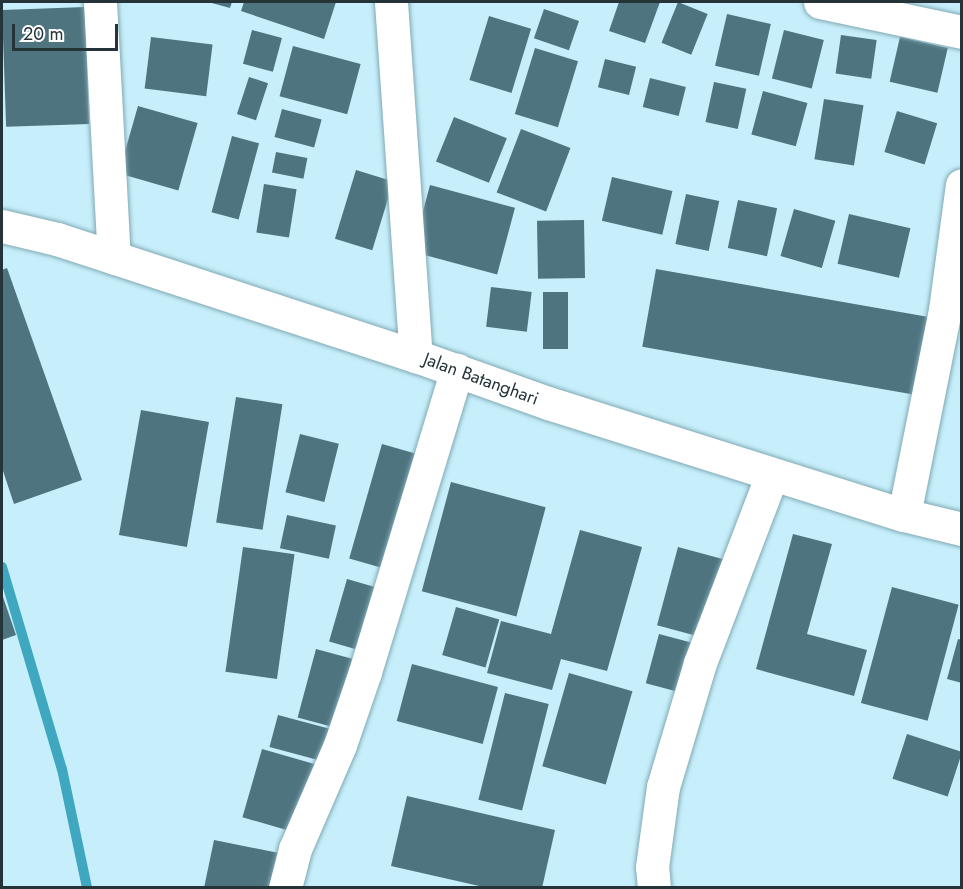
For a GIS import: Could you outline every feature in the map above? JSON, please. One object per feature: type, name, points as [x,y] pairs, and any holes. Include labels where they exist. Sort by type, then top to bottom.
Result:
[{"type":"street","points":[[100,2],[114,258]]},
{"type":"street","points":[[391,2],[416,356]]},
{"type":"street","points":[[820,2],[962,32]]},
{"type":"street","points":[[904,515],[953,313],[960,202]]},
{"type":"street","name":"Jalan Batanghari","points":[[2,226],[114,258],[416,356],[548,403],[772,474],[904,515],[962,529]]},
{"type":"street","points":[[285,888],[295,849],[340,745],[369,661],[457,370]]},
{"type":"street","points":[[654,888],[652,867],[663,787],[700,663],[772,474]]},
{"type":"building","points":[[208,2],[232,2],[230,8]]},
{"type":"building","points":[[244,2],[336,2],[324,39],[241,11]]},
{"type":"building","points":[[619,2],[660,2],[645,43],[609,31]]},
{"type":"building","points":[[678,2],[708,14],[691,55],[662,43]]},
{"type":"building","points":[[85,7],[89,124],[6,127],[2,10]]},
{"type":"building","points":[[544,9],[579,21],[569,50],[534,38]]},
{"type":"building","points":[[727,14],[771,24],[759,76],[715,66]]},
{"type":"building","points":[[489,16],[531,29],[511,93],[469,80]]},
{"type":"building","points":[[252,30],[282,38],[273,72],[243,64]]},
{"type":"building","points":[[784,30],[824,40],[812,88],[772,79]]},
{"type":"building","points":[[841,35],[877,40],[871,79],[836,74]]},
{"type":"building","points":[[151,37],[213,45],[206,96],[145,89]]},
{"type":"building","points":[[900,37],[948,48],[937,93],[890,82]]},
{"type":"building","points":[[293,46],[361,64],[347,114],[280,96]]},
{"type":"building","points":[[535,48],[578,61],[558,127],[515,114]]},
{"type":"building","points":[[605,59],[636,67],[629,95],[598,87]]},
{"type":"building","points":[[249,77],[268,83],[256,120],[237,114]]},
{"type":"building","points":[[650,78],[686,87],[679,116],[643,107]]},
{"type":"building","points":[[714,82],[746,89],[738,129],[705,122]]},
{"type":"building","points":[[763,91],[807,103],[796,146],[751,134]]},
{"type":"building","points":[[824,99],[864,105],[854,166],[814,159]]},
{"type":"building","points":[[138,106],[198,123],[178,190],[119,173]]},
{"type":"building","points":[[282,109],[322,120],[314,148],[274,137]]},
{"type":"building","points":[[897,111],[937,123],[925,164],[884,152]]},
{"type":"building","points":[[454,117],[507,138],[489,183],[436,162]]},
{"type":"building","points":[[521,129],[570,148],[546,211],[497,192]]},
{"type":"building","points":[[232,136],[259,143],[239,220],[212,212]]},
{"type":"building","points":[[276,152],[307,158],[303,179],[272,173]]},
{"type":"building","points":[[356,170],[393,181],[372,250],[335,239]]},
{"type":"building","points":[[612,177],[672,191],[662,235],[602,221]]},
{"type":"building","points":[[264,184],[297,189],[289,238],[256,232]]},
{"type":"building","points":[[430,185],[515,208],[497,274],[412,252]]},
{"type":"building","points":[[686,194],[719,201],[709,251],[675,244]]},
{"type":"building","points":[[738,200],[777,208],[767,256],[728,248]]},
{"type":"building","points":[[794,209],[835,221],[822,268],[780,256]]},
{"type":"building","points":[[849,214],[910,228],[899,278],[838,264]]},
{"type":"building","points":[[584,220],[585,278],[538,279],[537,221]]},
{"type":"building","points":[[7,268],[82,480],[14,504],[2,468],[2,270]]},
{"type":"building","points":[[656,269],[936,318],[922,396],[642,347]]},
{"type":"building","points":[[491,287],[532,292],[527,332],[486,327]]},
{"type":"building","points":[[543,292],[568,292],[568,349],[543,349]]},
{"type":"building","points":[[236,397],[282,404],[263,530],[216,522]]},
{"type":"building","points":[[141,410],[209,422],[187,547],[119,535]]},
{"type":"building","points":[[300,434],[339,444],[324,502],[285,492]]},
{"type":"building","points":[[382,444],[421,455],[389,570],[349,558]]},
{"type":"building","points":[[451,482],[546,507],[516,617],[422,591]]},
{"type":"building","points":[[287,515],[336,525],[329,559],[280,548]]},
{"type":"building","points":[[580,530],[642,547],[607,671],[561,659],[552,690],[487,673],[501,621],[551,634]]},
{"type":"building","points":[[793,534],[832,544],[807,634],[867,650],[854,696],[756,669]]},
{"type":"building","points":[[243,547],[294,554],[277,679],[225,672]]},
{"type":"building","points":[[678,547],[725,560],[704,638],[657,625]]},
{"type":"building","points":[[347,579],[383,589],[365,652],[329,641]]},
{"type":"building","points":[[892,587],[959,605],[928,721],[861,703]]},
{"type":"building","points":[[2,594],[16,635],[2,640]]},
{"type":"building","points":[[456,607],[499,619],[485,667],[442,655]]},
{"type":"building","points":[[659,634],[699,645],[685,694],[646,683]]},
{"type":"building","points":[[958,639],[962,640],[962,683],[947,679]]},
{"type":"building","points":[[316,649],[361,661],[343,730],[298,718]]},
{"type":"building","points":[[412,664],[498,687],[483,744],[397,721]]},
{"type":"building","points":[[569,673],[632,691],[606,784],[542,766]]},
{"type":"building","points":[[505,693],[549,704],[522,811],[478,800]]},
{"type":"building","points":[[278,715],[336,731],[327,762],[269,747]]},
{"type":"building","points":[[907,734],[962,752],[948,797],[892,779]]},
{"type":"building","points":[[262,749],[315,764],[295,832],[242,817]]},
{"type":"building","points":[[407,796],[555,830],[542,888],[488,888],[391,866]]},
{"type":"building","points":[[214,840],[284,854],[277,888],[204,888]]},
{"type":"waterway","points":[[2,567],[62,769],[87,888]]}]
